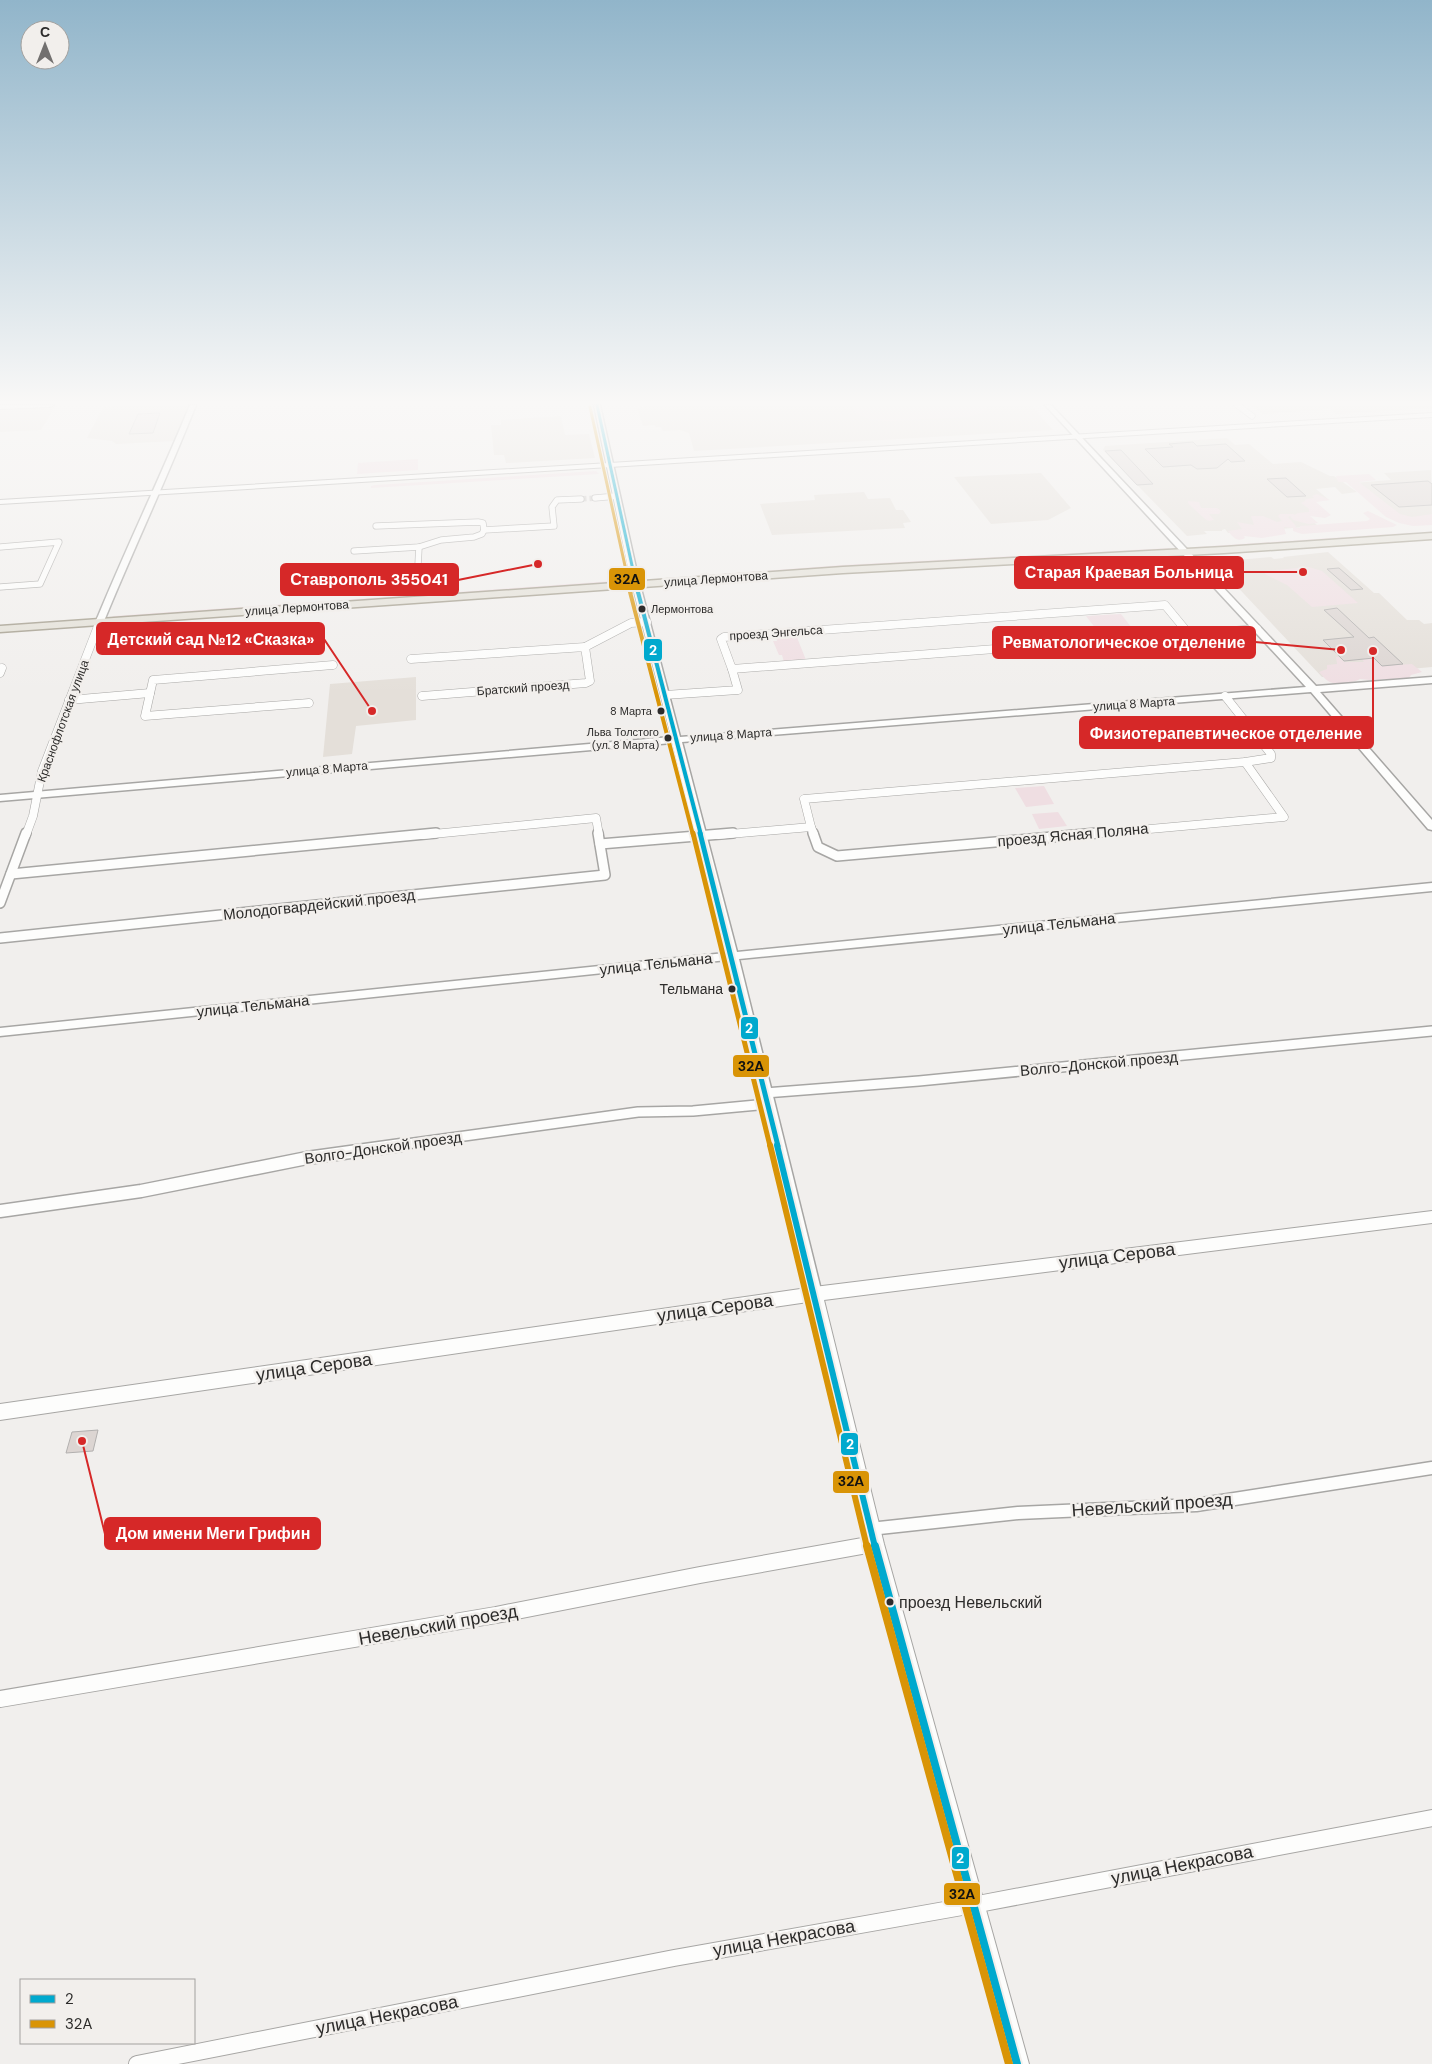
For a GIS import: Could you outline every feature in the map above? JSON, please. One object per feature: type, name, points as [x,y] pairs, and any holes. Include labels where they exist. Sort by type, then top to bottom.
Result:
[{"type":"main road","name":"улица Лермонтова","points":[[1184,549],[1432,528]]},
{"type":"main road","name":"улица Лермонтова","points":[[0,629],[102,618],[860,562],[1184,549],[1432,536]]},
{"type":"main road","name":"улица Лермонтова","points":[[0,621],[102,618]]},
{"type":"main road","name":"улица Серова","points":[[0,1412],[814,1294],[1432,1217]]},
{"type":"main road","points":[[814,1294],[872,1536],[1017,2064]]},
{"type":"street","name":"Краснофлотская улица","points":[[0,903],[33,816],[42,771],[135,536],[153,501]]},
{"type":"street","points":[[484,530],[554,526],[552,507],[556,501]]},
{"type":"street","points":[[618,501],[635,580],[732,956],[814,1294]]},
{"type":"street","points":[[1139,501],[1313,689],[1432,827]]},
{"type":"street","points":[[354,551],[419,547],[441,540],[474,537],[482,534],[484,530],[483,523],[478,522],[376,526]]},
{"type":"street","points":[[0,546],[59,542],[40,584],[0,587]]},
{"type":"street","points":[[418,565],[419,547]]},
{"type":"street","name":"проезд Энгельса","points":[[732,670],[721,639],[724,636],[1165,605],[1189,634]]},
{"type":"street","points":[[411,660],[585,647],[631,623],[647,622]]},
{"type":"street","points":[[665,695],[738,690],[732,670],[1257,629]]},
{"type":"street","name":"Братский проезд","points":[[422,696],[586,683],[590,681],[585,647]]},
{"type":"street","points":[[309,703],[145,716],[153,680],[333,665]]},
{"type":"street","name":"улица 8 Марта","points":[[0,798],[677,739],[1432,680]]},
{"type":"street","points":[[69,700],[150,693]]},
{"type":"street","name":"проезд Ясная Поляна","points":[[1225,696],[1271,754],[1271,758],[1245,762],[804,799],[811,827],[818,846],[837,856],[1284,817],[1245,762]]},
{"type":"street","name":"Молодогвардейский проезд","points":[[0,938],[606,875],[596,818],[11,874]]},
{"type":"street","points":[[600,844],[701,834],[811,827]]},
{"type":"street","name":"улица Тельмана","points":[[0,1032],[732,956],[1432,887]]},
{"type":"street","name":"Волго-Донской проезд","points":[[0,1211],[140,1191],[307,1158],[598,1117],[638,1112],[694,1111],[767,1098],[928,1080],[1432,1031]]},
{"type":"street","name":"Невельский проезд","points":[[0,1699],[496,1615],[700,1575],[872,1536],[1018,1513],[1196,1506],[1432,1468]]},
{"type":"street","name":"улица Некрасова","points":[[137,2064],[674,1958],[973,1905],[1432,1818]]},
{"type":"shaded area","points":[[797,501],[892,501],[896,510],[903,510],[911,522],[903,523],[905,528],[772,535],[760,504]]},
{"type":"shaded area","points":[[973,501],[1065,501],[1071,508],[1048,520],[991,524]]},
{"type":"shaded area","points":[[1153,501],[1314,501],[1321,512],[1305,514],[1318,526],[1228,533],[1225,529],[1222,531],[1204,531],[1207,534],[1187,536]]},
{"type":"shaded area","points":[[1188,501],[1199,502],[1201,508],[1217,508],[1221,511],[1219,514],[1209,514],[1214,520],[1209,521]]},
{"type":"shaded area","points":[[1304,501],[1321,501],[1316,502],[1331,515],[1325,518],[1310,516],[1318,523],[1308,524],[1293,520],[1290,516],[1288,517],[1296,526],[1295,528],[1300,528],[1300,526],[1367,521],[1370,519],[1363,513],[1368,511],[1397,525],[1393,527],[1302,534],[1293,531],[1293,528],[1284,527],[1286,534],[1262,538],[1244,536],[1245,538],[1240,540],[1228,531],[1242,529],[1237,522],[1254,525],[1251,516],[1263,516],[1277,522],[1282,521],[1278,516],[1280,514],[1309,512],[1309,509],[1301,503]]},
{"type":"shaded area","points":[[1368,501],[1384,501],[1400,514],[1412,517],[1432,514],[1432,525],[1413,526],[1399,523],[1386,517]]},
{"type":"shaded area","points":[[1376,501],[1432,501],[1432,518],[1399,520]]},
{"type":"shaded area","points":[[1432,531],[1243,546],[1195,548],[1195,547]]},
{"type":"shaded area","points":[[1169,548],[1171,550],[842,567],[643,580],[841,565]]},
{"type":"shaded area","points":[[1328,552],[1374,593],[1379,593],[1407,620],[1419,620],[1424,624],[1432,623],[1432,667],[1322,677],[1214,562],[1271,557],[1274,559]]},
{"type":"shaded area","points":[[1309,567],[1322,571],[1358,603],[1312,607],[1287,585],[1265,574],[1264,571]]},
{"type":"shaded area","points":[[626,580],[626,582],[112,618],[113,616]]},
{"type":"shaded area","points":[[1121,614],[1135,632],[1100,634],[1086,616]]},
{"type":"shaded area","points":[[796,635],[806,660],[784,662],[773,641],[777,641],[776,637]]},
{"type":"shaded area","points":[[1358,655],[1369,655],[1381,666],[1412,664],[1422,672],[1411,675],[1409,678],[1360,679],[1339,684],[1331,683],[1319,672],[1327,669],[1327,665],[1337,664],[1336,657],[1339,657],[1344,662],[1364,662]]},
{"type":"shaded area","points":[[416,677],[416,720],[356,726],[352,754],[323,757],[330,684]]},
{"type":"shaded area","points":[[1044,786],[1054,804],[1026,807],[1015,788]]},
{"type":"shaded area","points":[[1058,812],[1067,826],[1039,829],[1032,814]]},
{"type":"building","points":[[1392,501],[1432,501],[1432,505],[1399,507]]},
{"type":"building","points":[[1339,568],[1363,589],[1351,590],[1327,569]]},
{"type":"building","points":[[1337,608],[1369,638],[1374,637],[1403,664],[1382,666],[1374,658],[1344,661],[1323,640],[1354,637],[1324,610]]},
{"type":"building","points":[[98,1430],[93,1451],[66,1453],[72,1432]]},
{"type":"transit line","name":"32A","points":[[610,501],[627,579],[725,958],[863,1531],[1009,2064]]},
{"type":"transit line","name":"2","points":[[618,501],[634,577],[732,956],[870,1529],[1017,2064]]},
{"type":"place","name":"Ставрополь 355041","points":[[538,564]]},
{"type":"place","name":"Старая Краевая Больница","points":[[1303,572]]},
{"type":"place","name":"Лермонтова","points":[[642,609]]},
{"type":"place","name":"Ревматологическое отделение","points":[[1341,650]]},
{"type":"place","name":"Физиотерапевтическое отделение","points":[[1373,651]]},
{"type":"place","name":"Детский сад №12 «Сказка»","points":[[372,711]]},
{"type":"place","name":"8 Марта","points":[[661,711]]},
{"type":"place","name":"Льва Толстого (ул. 8 Марта)","points":[[668,738]]},
{"type":"place","name":"Тельмана","points":[[732,989]]},
{"type":"place","name":"Дом имени Меги Грифин","points":[[82,1441]]},
{"type":"place","name":"проезд Невельский","points":[[890,1602]]}]
